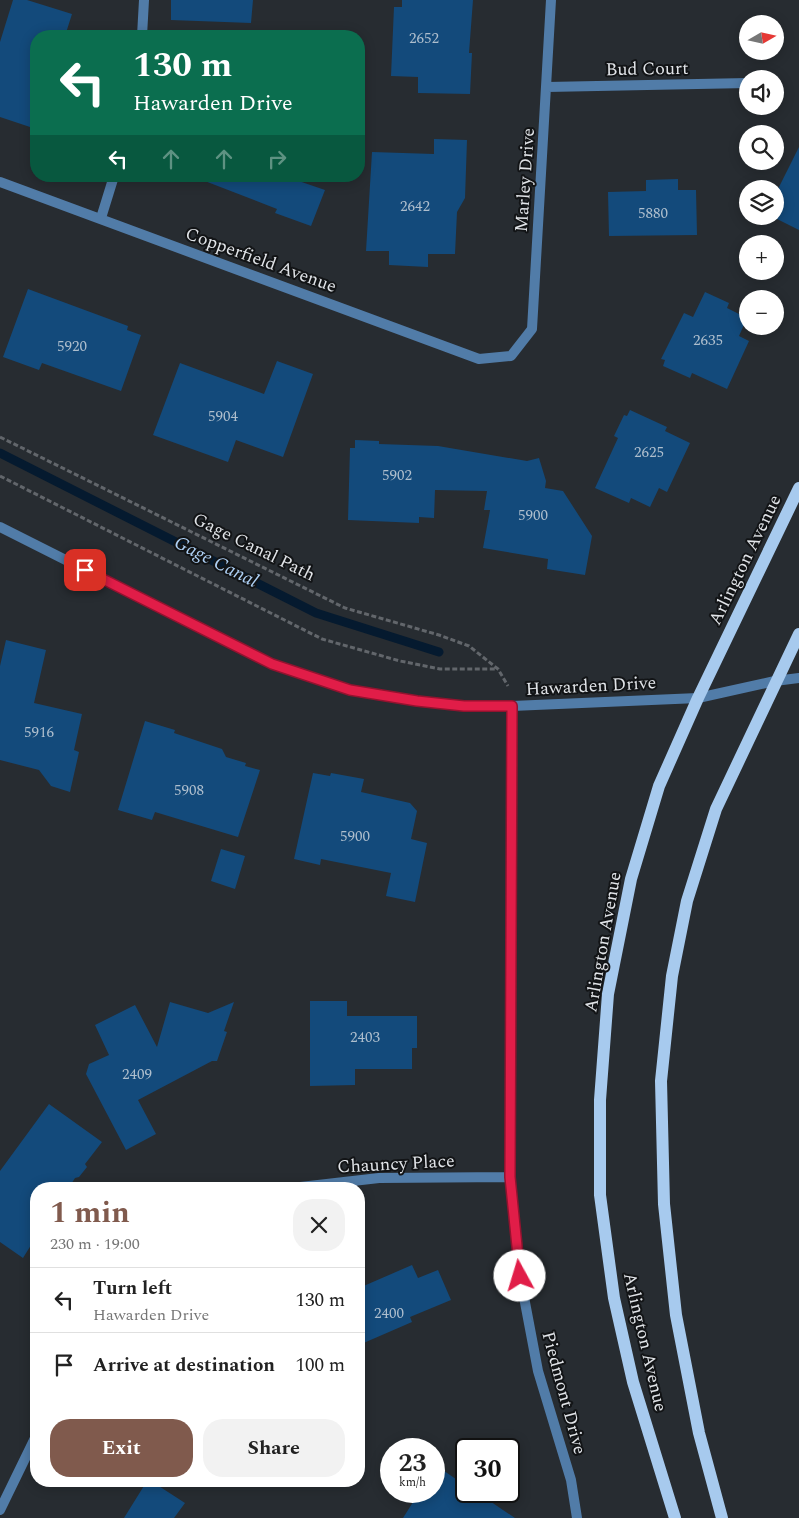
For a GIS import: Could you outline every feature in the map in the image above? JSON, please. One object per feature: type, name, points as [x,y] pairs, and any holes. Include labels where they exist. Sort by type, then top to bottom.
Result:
[{"type":"main road","name":"Arlington Avenue","points":[[675,1518],[633,1382],[614,1298],[600,1195],[600,1100],[608,994],[631,879],[659,786],[698,698],[799,488]]},
{"type":"main road","name":"Arlington Avenue","points":[[722,1518],[699,1433],[676,1315],[664,1204],[661,1082],[672,976],[687,901],[716,809],[799,634]]},
{"type":"street","points":[[142,30],[144,0]]},
{"type":"street","name":"Marley Drive","points":[[511,356],[532,328],[551,0]]},
{"type":"street","name":"Bud Court","points":[[547,87],[739,83]]},
{"type":"street","name":"Copperfield Avenue","points":[[0,182],[479,359],[511,356]]},
{"type":"street","points":[[101,218],[112,182]]},
{"type":"street","name":"Hawarden Drive","points":[[0,527],[272,664],[350,690],[417,701],[464,706],[512,706],[698,698],[776,681],[799,678]]},
{"type":"street","name":"Piedmont Drive","points":[[512,706],[510,1177],[520,1276],[538,1371],[571,1480],[577,1518]]},
{"type":"street","name":"Chauncy Place","points":[[344,1182],[379,1178],[510,1177]]},
{"type":"street","points":[[0,1510],[30,1448]]},
{"type":"path","name":"Gage Canal Path","points":[[0,437],[345,608],[439,635],[469,646],[498,669],[507,683],[512,706]]},
{"type":"path","points":[[0,476],[322,638],[400,661],[440,669],[498,669]]},
{"type":"building","points":[[13,0],[27,0],[72,14],[67,30],[30,30],[30,127],[0,117],[0,42]]},
{"type":"building","points":[[171,0],[253,0],[251,23],[171,20]]},
{"type":"building","points":[[402,0],[473,0],[469,53],[472,53],[470,94],[418,93],[418,77],[391,76],[394,7],[402,7]]},
{"type":"building","points":[[434,139],[467,140],[465,198],[457,212],[455,254],[428,254],[428,267],[389,265],[389,251],[366,251],[372,152],[434,154]]},
{"type":"building","points":[[799,147],[799,230],[784,222],[782,180]]},
{"type":"building","points":[[678,179],[678,190],[696,190],[697,235],[609,236],[608,192],[646,191],[646,180]]},
{"type":"building","points":[[207,182],[302,182],[325,190],[311,226],[275,213],[277,209]]},
{"type":"building","points":[[28,289],[128,326],[127,330],[141,335],[121,391],[42,363],[39,370],[3,357]]},
{"type":"building","points":[[705,292],[729,303],[727,308],[739,314],[739,336],[749,341],[727,389],[692,373],[690,378],[663,366],[665,360],[661,359],[684,313],[693,317]]},
{"type":"building","points":[[277,361],[313,374],[283,457],[236,440],[228,462],[153,435],[180,363],[264,394]]},
{"type":"building","points":[[630,410],[667,427],[665,431],[690,443],[667,492],[659,488],[650,507],[631,498],[629,503],[595,488],[618,438],[614,436],[624,415],[627,416]]},
{"type":"building","points":[[355,440],[379,441],[379,444],[438,446],[527,461],[539,458],[546,481],[545,488],[563,491],[592,536],[585,575],[547,569],[548,559],[483,548],[490,510],[484,510],[487,491],[435,490],[434,518],[419,517],[419,523],[348,520],[350,448],[355,448]]},
{"type":"building","points":[[6,640],[46,650],[34,703],[82,714],[74,750],[79,752],[70,792],[51,786],[39,770],[0,760],[0,666]]},
{"type":"building","points":[[145,721],[175,730],[174,733],[222,749],[226,757],[246,763],[245,766],[260,770],[238,837],[155,812],[152,820],[118,810]]},
{"type":"building","points":[[313,773],[330,776],[331,773],[364,779],[361,792],[410,803],[417,811],[411,839],[427,843],[415,902],[386,896],[391,873],[321,859],[320,865],[294,859]]},
{"type":"building","points":[[221,849],[245,856],[235,889],[211,881]]},
{"type":"building","points":[[310,1001],[347,1001],[347,1016],[417,1016],[417,1048],[412,1048],[412,1069],[355,1069],[355,1085],[310,1086]]},
{"type":"building","points":[[170,1002],[208,1013],[234,1002],[224,1031],[227,1032],[217,1061],[212,1061],[138,1100],[156,1134],[126,1150],[86,1074],[89,1064],[109,1055],[95,1025],[135,1005],[157,1047]]},
{"type":"building","points":[[49,1104],[102,1142],[85,1164],[87,1167],[72,1182],[30,1182],[30,1247],[23,1258],[0,1242],[0,1171]]},
{"type":"building","points":[[412,1265],[418,1278],[438,1270],[451,1300],[410,1317],[412,1322],[365,1342],[365,1285]]},
{"type":"building","points":[[445,1472],[455,1478],[455,1503],[493,1503],[515,1518],[403,1518],[412,1503],[445,1503]]},
{"type":"building","points":[[143,1487],[160,1487],[185,1503],[174,1518],[124,1518]]},
{"type":"waterway","name":"Gage Canal","points":[[0,453],[316,613],[439,652]]},
{"type":"route","points":[[85,570],[272,664],[350,690],[417,701],[464,706],[512,706],[510,1177],[520,1276]]}]
